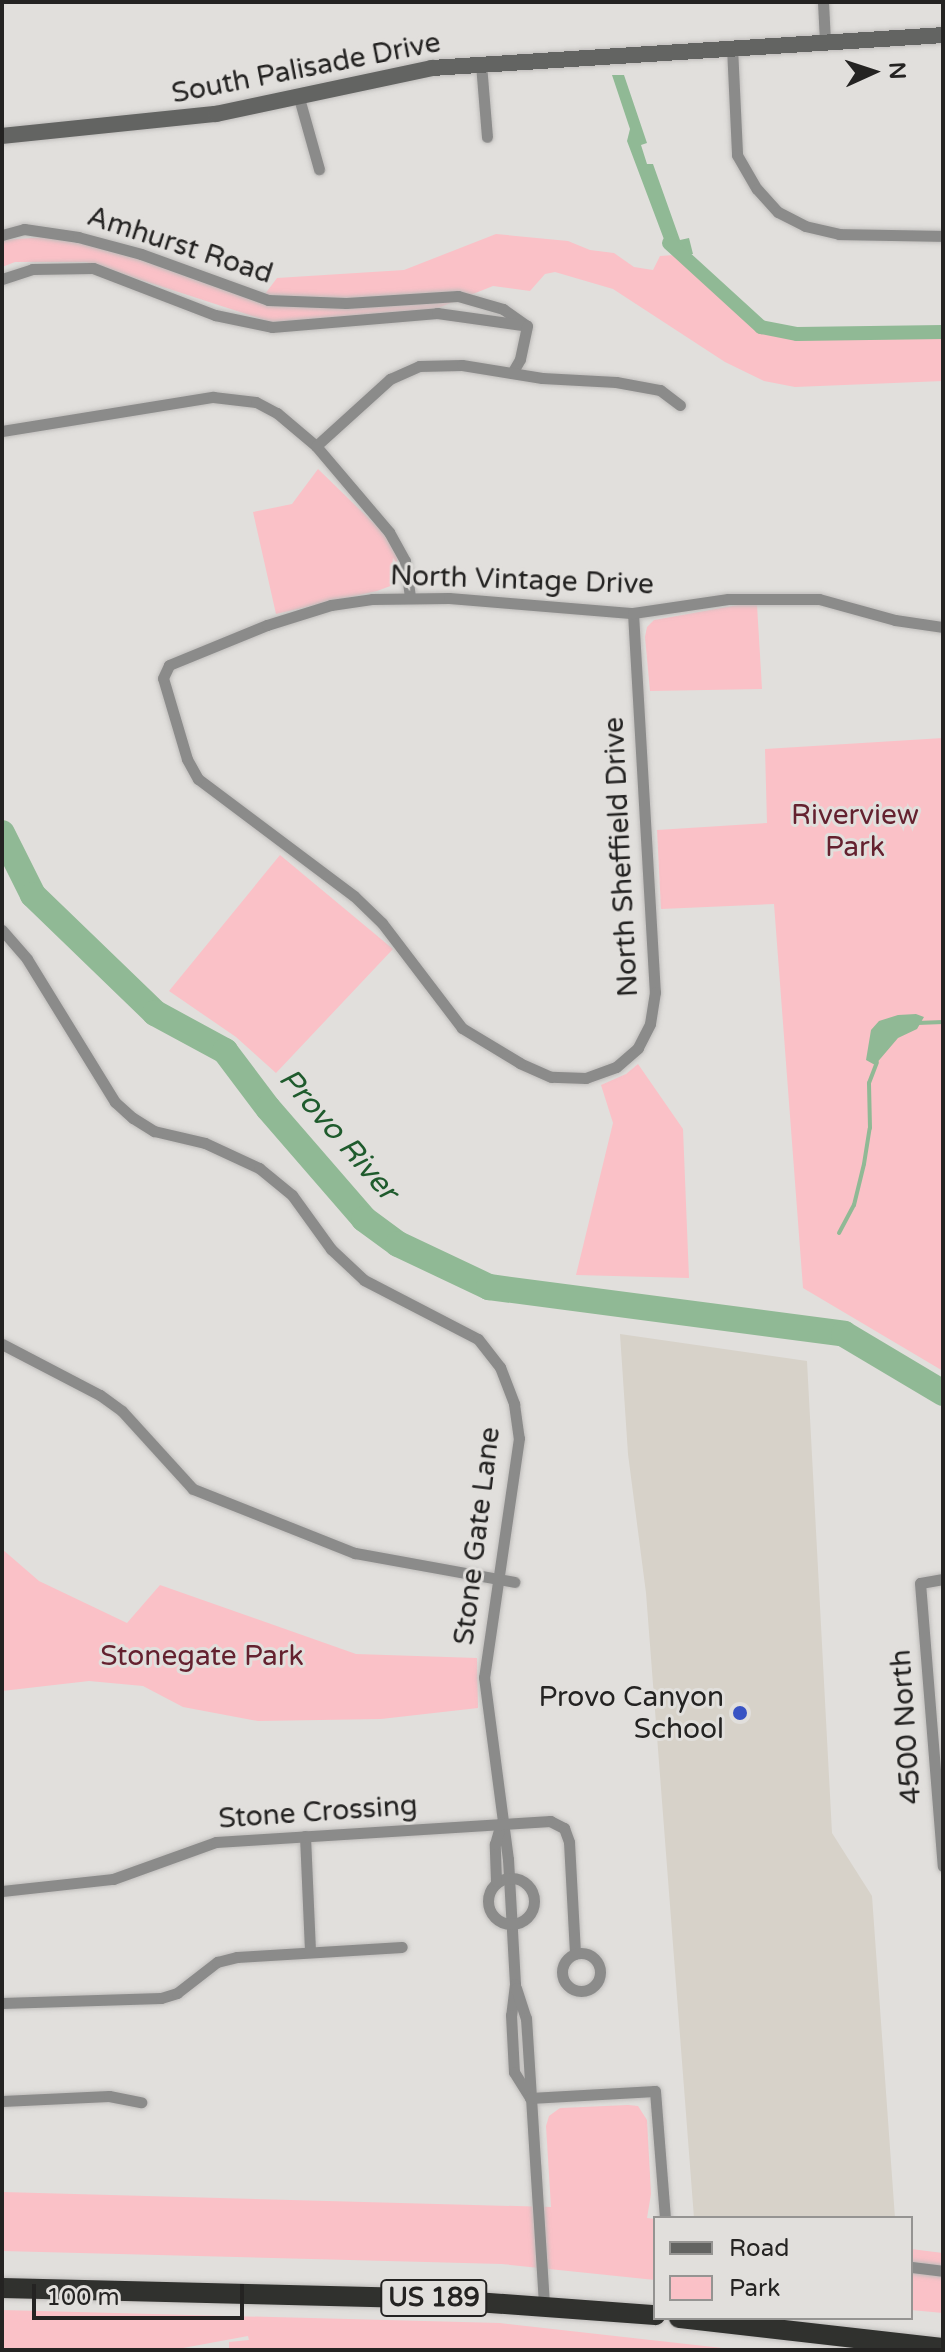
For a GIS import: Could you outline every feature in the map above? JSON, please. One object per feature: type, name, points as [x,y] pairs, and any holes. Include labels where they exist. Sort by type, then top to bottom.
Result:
[{"type":"highway","name":"US 189","points":[[2,2288],[422,2298],[653,2315]]},
{"type":"highway","points":[[697,2320],[943,2348]]},
{"type":"street","points":[[823,2],[825,42]]},
{"type":"street","name":"South Palisade Drive","points":[[2,136],[216,114],[432,68],[943,35]]},
{"type":"street","points":[[732,47],[737,155],[747,175],[768,201],[791,219],[820,231],[943,236]]},
{"type":"street","points":[[481,64],[487,137]]},
{"type":"street","points":[[299,98],[319,169]]},
{"type":"street","name":"Amhurst Road","points":[[2,235],[37,230],[101,242],[268,300],[346,303],[458,296],[503,309],[527,326]]},
{"type":"street","points":[[2,279],[32,269],[93,268],[215,315],[272,327],[437,313],[527,326],[520,359],[512,373]]},
{"type":"street","points":[[316,446],[390,379],[419,366],[462,365],[660,390],[680,405]]},
{"type":"street","points":[[2,431],[213,397],[236,397],[277,413],[316,446],[397,544],[405,561],[410,597]]},
{"type":"street","name":"North Vintage Drive","points":[[163,678],[169,665],[267,625],[331,605],[410,597],[633,613],[728,599],[819,599],[895,620],[943,627]]},
{"type":"street","name":"North Sheffield Drive","points":[[163,678],[187,759],[198,779],[354,896],[382,923],[462,1028],[520,1063],[551,1077],[586,1078],[616,1067],[638,1048],[650,1024],[655,992],[633,613]]},
{"type":"street","name":"Stone Gate Lane","points":[[2,930],[27,959],[115,1102],[133,1118],[154,1131],[205,1143],[259,1168],[292,1195],[331,1249],[364,1280],[478,1339],[500,1367],[514,1404],[519,1438],[484,1677],[509,1880],[515,1984],[526,2018],[544,2305]]},
{"type":"street","points":[[2,1344],[100,1395],[122,1411],[193,1489],[355,1553],[514,1582]]},
{"type":"street","name":"4500 North","points":[[943,1579],[920,1583],[943,1866]]},
{"type":"street","name":"Stone Crossing","points":[[2,1891],[113,1879],[216,1842],[550,1821],[564,1828],[569,1842],[575,1954]]},
{"type":"street","name":"Stone Gate Lane","points":[[501,1823],[495,1844],[496,1881],[488,1891],[490,1914],[500,1922],[512,1922]]},
{"type":"street","points":[[305,1836],[310,1952]]},
{"type":"street","points":[[496,1881],[521,1879],[532,1888],[533,1911],[524,1921],[512,1922]]},
{"type":"street","points":[[2,2003],[161,1998],[177,1993],[217,1962],[237,1957],[402,1947]]},
{"type":"street","points":[[530,2098],[655,2091],[665,2216]]},
{"type":"street","points":[[2,2101],[109,2096],[141,2102]]},
{"type":"street","points":[[913,2267],[943,2271]]},
{"type":"shaded area","points":[[612,75],[624,75],[647,143],[641,145],[647,164],[653,164],[680,240],[689,238],[693,254],[674,255],[665,242],[627,141],[630,129]]},
{"type":"shaded area","points":[[916,1014],[924,1017],[917,1029],[898,1038],[875,1065],[866,1060],[871,1030],[879,1021]]},
{"type":"shaded area","name":"Provo Canyon School","points":[[620,1334],[807,1361],[832,1833],[872,1896],[895,2216],[694,2216],[646,1593],[628,1454]]},
{"type":"green space","points":[[496,234],[568,241],[590,250],[614,253],[634,267],[653,270],[660,256],[674,255],[749,322],[781,336],[943,336],[943,381],[795,387],[764,381],[725,362],[613,289],[555,272],[545,274],[530,291],[493,286],[428,312],[271,322],[86,262],[15,262],[2,267],[2,240],[47,237],[115,250],[259,302],[277,278],[404,270]]},
{"type":"green space","points":[[318,469],[388,537],[397,557],[398,576],[393,585],[377,591],[276,614],[253,512],[292,504]]},
{"type":"green space","points":[[738,605],[757,605],[762,689],[650,691],[645,637],[647,627],[654,620]]},
{"type":"green space","name":"Riverview Park","points":[[943,738],[943,1371],[803,1288],[774,904],[661,909],[657,830],[767,823],[765,749]]},
{"type":"green space","points":[[280,855],[393,949],[276,1073],[236,1037],[169,991]]},
{"type":"green space","points":[[638,1064],[683,1129],[689,1278],[576,1275],[613,1123],[601,1085],[626,1074]]},
{"type":"green space","name":"Stonegate Park","points":[[2,1549],[39,1581],[127,1623],[160,1585],[356,1654],[477,1658],[478,1708],[381,1719],[258,1721],[183,1707],[143,1686],[89,1681],[2,1691]]},
{"type":"green space","points":[[638,2106],[647,2120],[651,2194],[647,2218],[653,2219],[653,2280],[502,2264],[2,2251],[2,2192],[551,2207],[546,2126],[549,2116],[560,2108]]},
{"type":"green space","points":[[913,2249],[943,2253],[943,2313],[913,2310]]},
{"type":"green space","points":[[2,2310],[500,2323],[740,2350],[229,2350],[229,2342],[249,2340],[248,2336],[183,2348],[2,2348]]},
{"type":"waterway","points":[[669,243],[761,327],[797,334],[943,332]]},
{"type":"waterway","name":"Provo River","points":[[2,833],[33,895],[155,1013],[225,1051],[268,1108],[364,1219],[398,1244],[489,1287],[844,1334],[943,1393]]},
{"type":"waterway","points":[[917,1023],[943,1022]]},
{"type":"waterway","points":[[839,1233],[854,1205],[864,1164],[870,1128],[869,1083],[877,1062]]},
{"type":"place","name":"Provo Canyon School","points":[[740,1713]]}]
